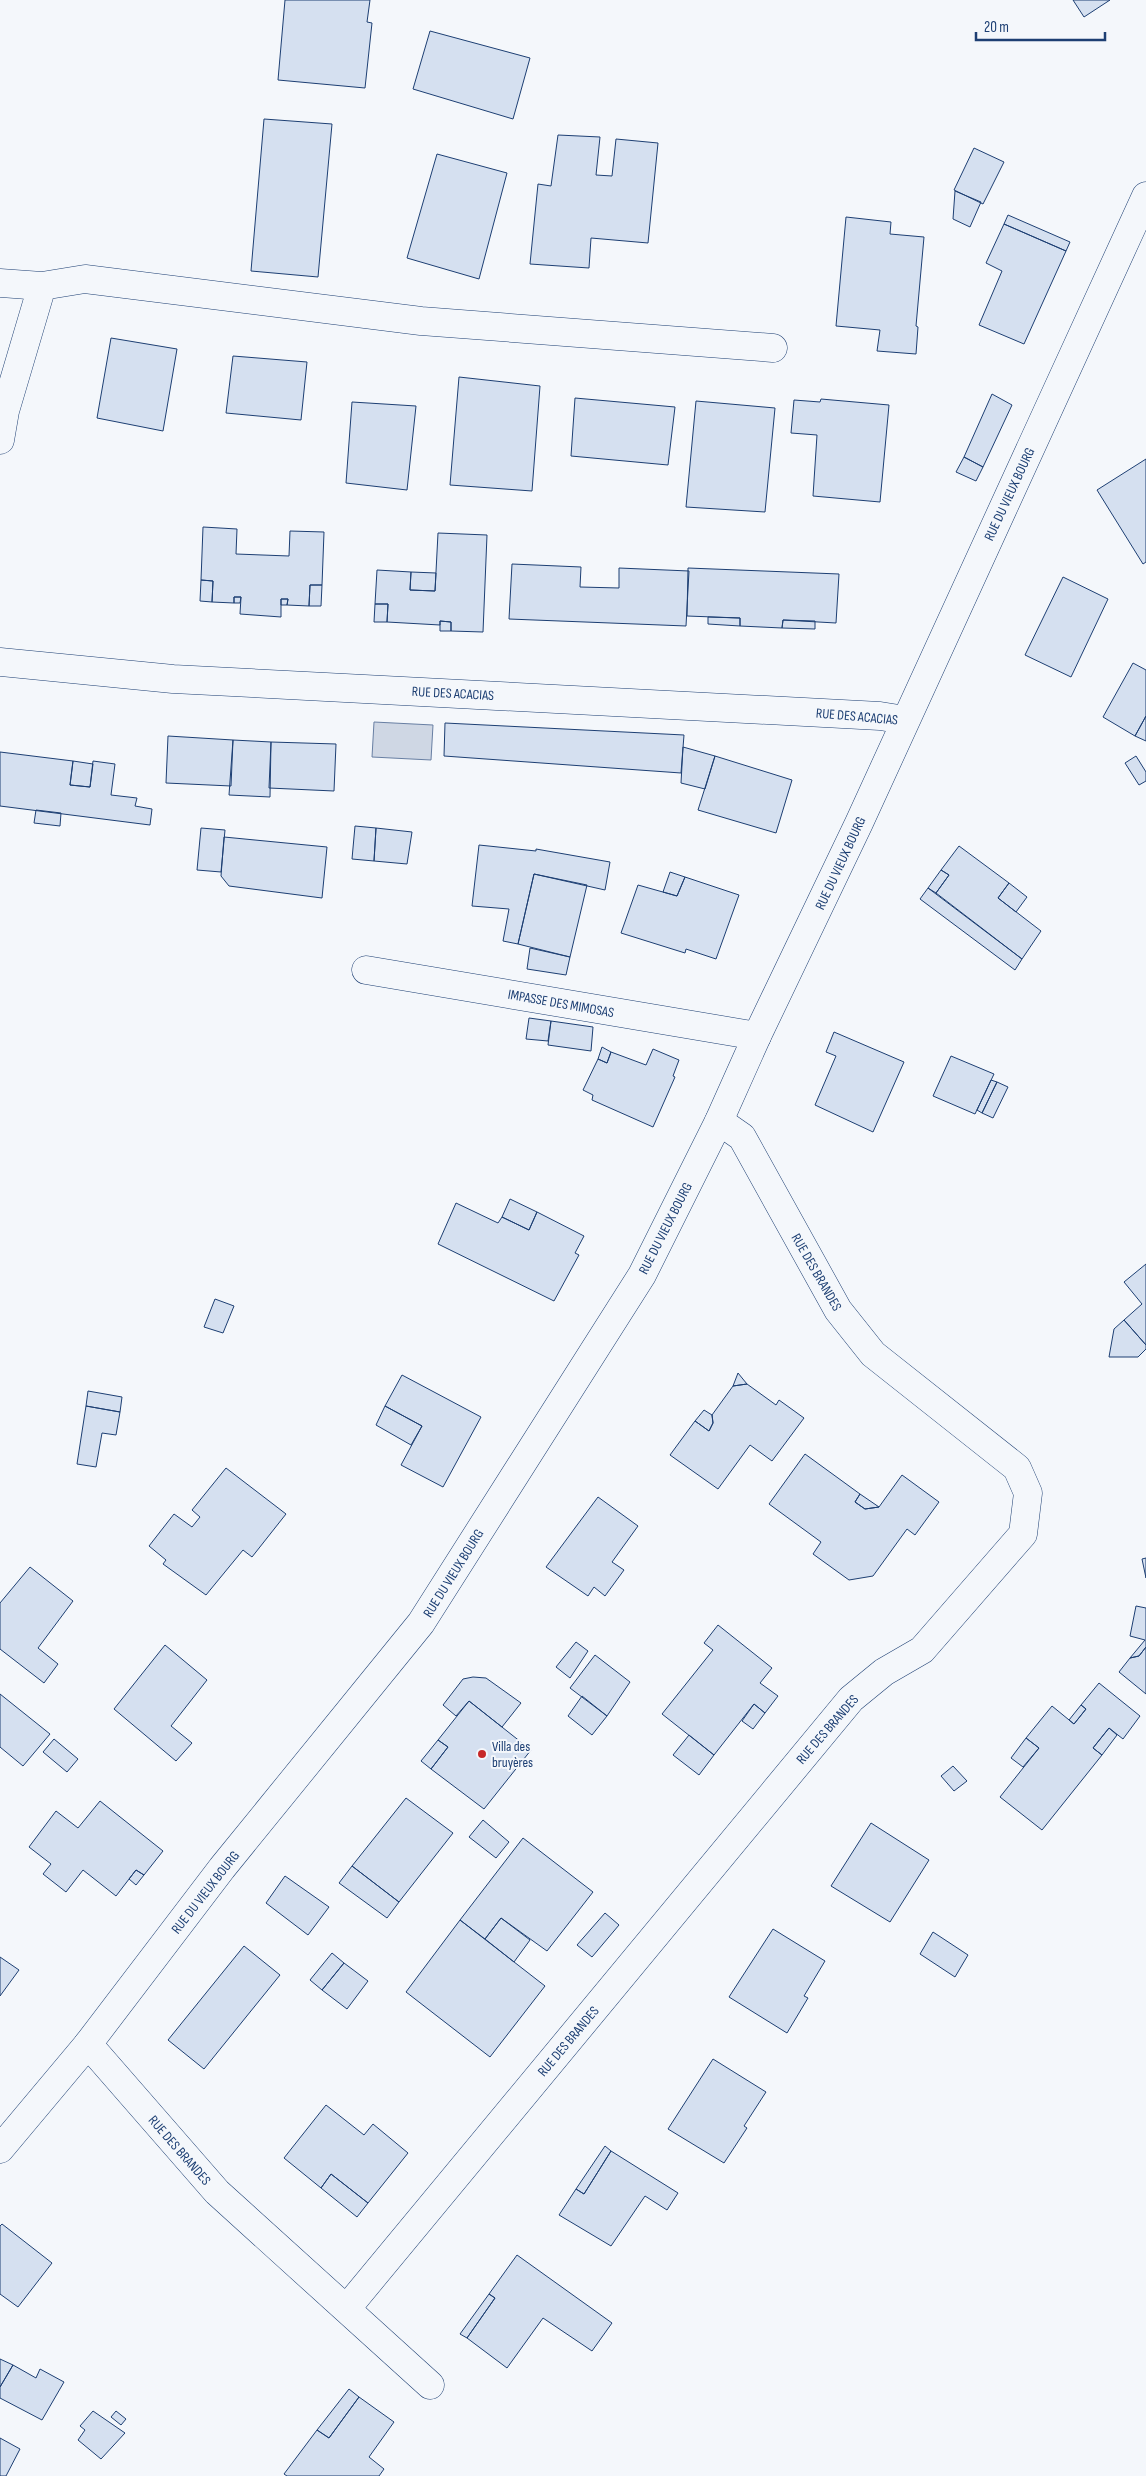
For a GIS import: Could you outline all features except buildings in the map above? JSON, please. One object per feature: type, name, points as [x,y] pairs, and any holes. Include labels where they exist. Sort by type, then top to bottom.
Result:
[{"type":"street","name":"RUE DU VIEUX BOURG","points":[[0,2149],[88,2044],[222,1868],[421,1623],[642,1275],[719,1121],[757,1036],[859,823],[1146,196]]},
{"type":"street","points":[[0,283],[42,286],[85,279],[420,321],[773,348]]},
{"type":"street","points":[[0,440],[5,411],[42,286]]},
{"type":"street","name":"RUE DES ACACIAS","points":[[0,662],[173,679],[880,716],[905,720]]},
{"type":"street","name":"IMPASSE DES MIMOSAS","points":[[366,970],[757,1036]]},
{"type":"street","name":"RUE DES BRANDES","points":[[347,2308],[851,1699],[884,1672],[922,1650],[1023,1534],[1028,1493],[1017,1468],[873,1354],[838,1310],[742,1137],[719,1121]]},
{"type":"street","name":"RUE DES BRANDES","points":[[88,2044],[217,2192],[347,2308],[430,2386]]},
{"type":"shaded area","points":[[374,722],[433,725],[431,760],[372,757]]},
{"type":"place","name":"Villa des bruyères","points":[[482,1754]]}]
